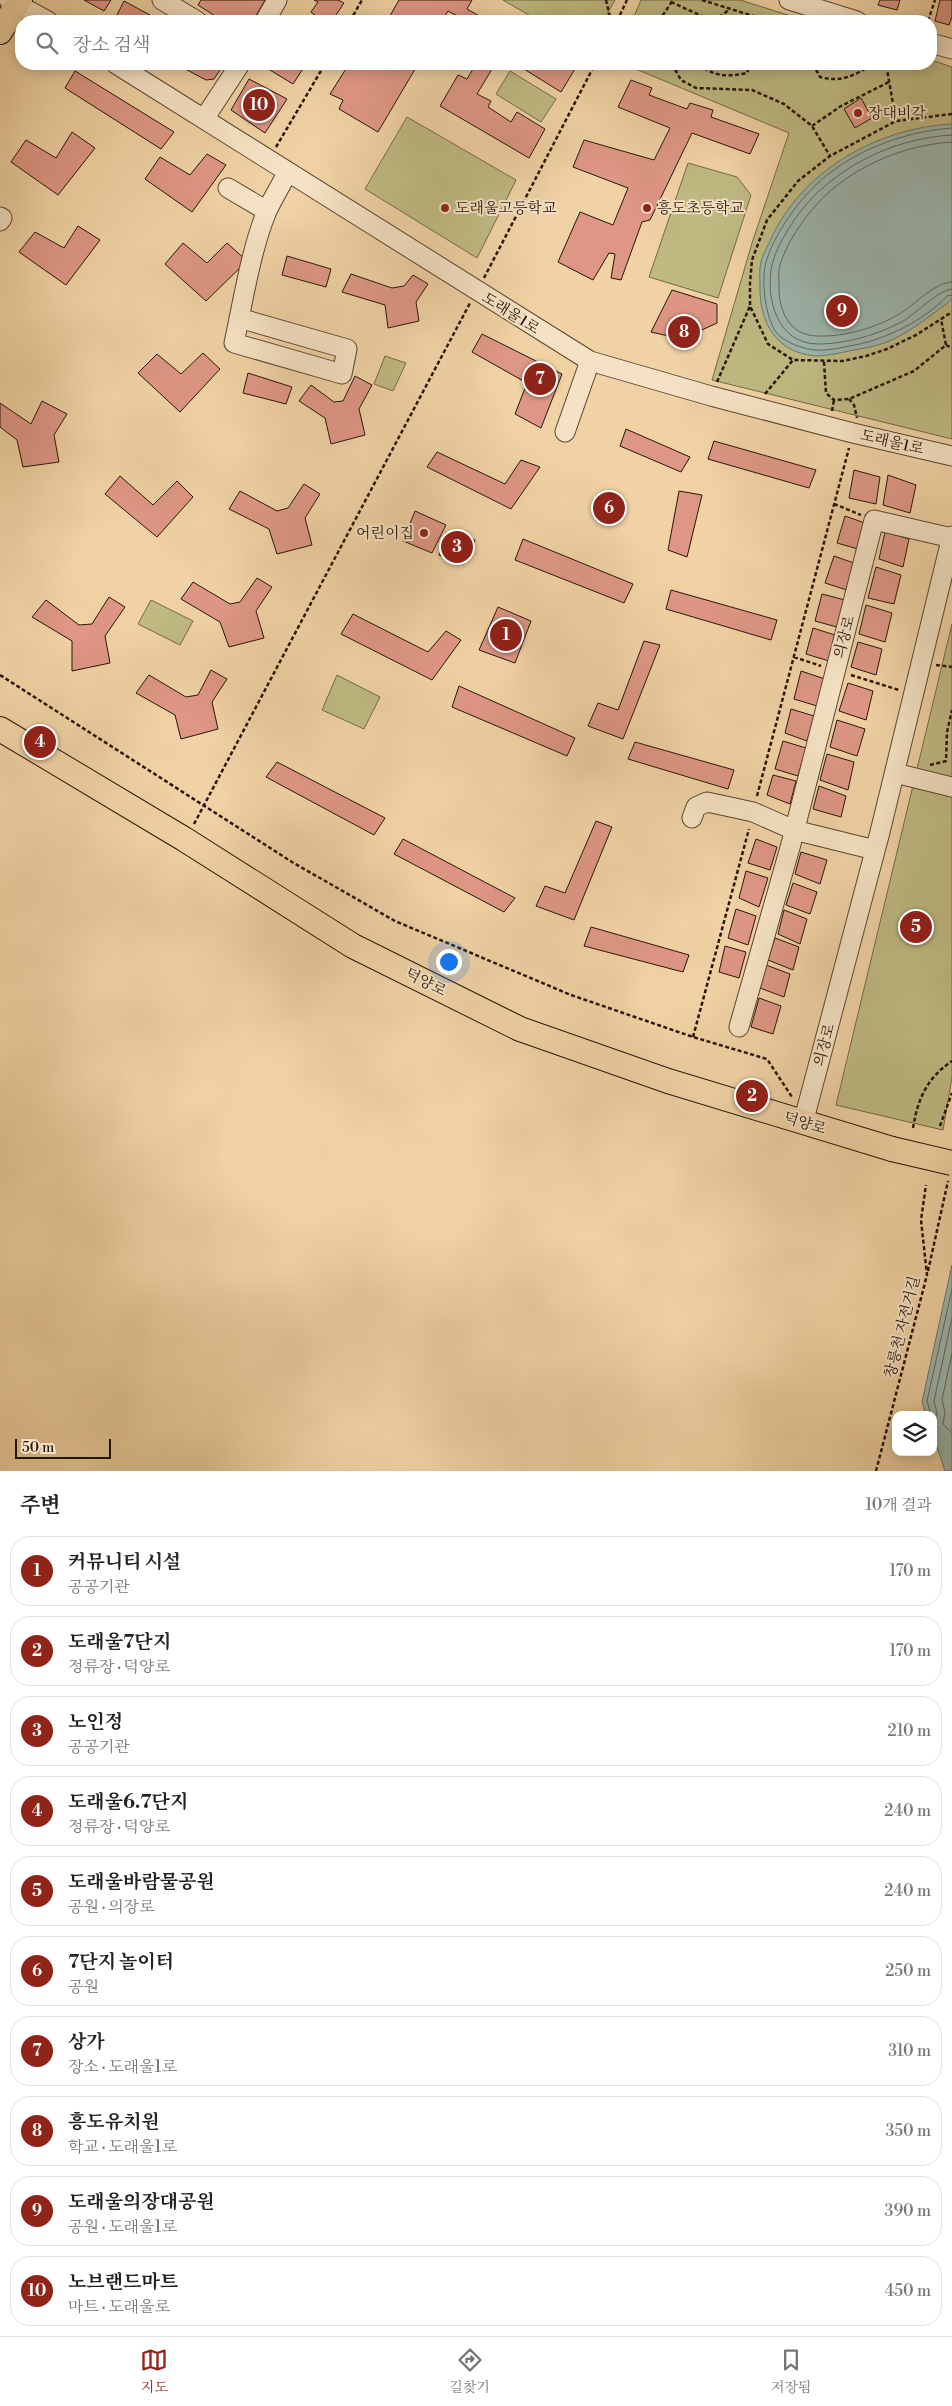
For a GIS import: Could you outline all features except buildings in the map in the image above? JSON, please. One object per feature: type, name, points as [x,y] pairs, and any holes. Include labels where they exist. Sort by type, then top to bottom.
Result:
[{"type":"main road","points":[[0,32],[15,2]]},
{"type":"main road","name":"덕양로","points":[[0,729],[184,839],[354,946],[520,1029],[668,1081],[892,1149],[950,1171]]},
{"type":"street","points":[[162,0],[187,15]]},
{"type":"street","points":[[268,15],[277,0]]},
{"type":"street","points":[[789,0],[835,7],[848,15]]},
{"type":"street","points":[[15,2],[38,15]]},
{"type":"street","points":[[937,45],[952,49]]},
{"type":"street","name":"도래울1로","points":[[126,70],[287,173],[590,360],[711,396],[853,433],[952,456]]},
{"type":"street","points":[[204,119],[236,70]]},
{"type":"street","points":[[239,318],[347,349],[342,374],[234,342],[239,318],[267,211],[287,173]]},
{"type":"street","points":[[228,188],[267,211]]},
{"type":"street","points":[[0,217],[2,218],[0,221]]},
{"type":"street","points":[[565,432],[590,360]]},
{"type":"street","name":"의장로","points":[[738,1028],[794,830],[874,520],[952,537],[895,773],[803,1123]]},
{"type":"street","points":[[895,773],[952,787]]},
{"type":"street","points":[[692,818],[696,807],[707,802],[753,812],[794,830],[875,850]]},
{"type":"path","points":[[353,15],[362,0]]},
{"type":"path","points":[[606,0],[610,15]]},
{"type":"path","points":[[620,15],[627,0]]},
{"type":"path","points":[[702,0],[750,15]]},
{"type":"path","points":[[930,15],[934,0]]},
{"type":"path","points":[[662,15],[672,1],[700,15]]},
{"type":"path","points":[[722,15],[730,9]]},
{"type":"path","points":[[276,148],[322,70]]},
{"type":"path","points":[[482,281],[592,70]]},
{"type":"path","points":[[676,70],[682,80],[696,88],[752,90],[784,104],[812,126],[830,156]]},
{"type":"path","points":[[706,70],[728,78],[747,73],[748,70]]},
{"type":"path","points":[[816,70],[820,78],[835,81],[862,70]]},
{"type":"path","points":[[887,70],[896,121]]},
{"type":"path","points":[[812,126],[841,106],[889,82]]},
{"type":"path","points":[[716,385],[750,306],[752,260],[767,220],[798,181],[830,156],[896,121],[952,114]]},
{"type":"path","points":[[192,828],[471,302]]},
{"type":"path","points":[[750,306],[768,344],[793,360],[824,362],[843,361],[887,349],[952,312]]},
{"type":"path","points":[[941,319],[946,345]]},
{"type":"path","points":[[824,362],[826,393],[834,400],[849,399],[914,371],[946,345]]},
{"type":"path","points":[[946,345],[952,348]]},
{"type":"path","points":[[763,397],[793,360]]},
{"type":"path","points":[[849,399],[854,405],[856,419]]},
{"type":"path","points":[[831,413],[834,400]]},
{"type":"path","points":[[757,796],[849,447]]},
{"type":"path","points":[[834,504],[874,520]]},
{"type":"path","points":[[794,658],[825,667]]},
{"type":"path","points":[[936,664],[952,667]]},
{"type":"path","points":[[845,673],[900,690]]},
{"type":"path","points":[[0,676],[292,862],[395,921],[571,995],[693,1037],[767,1059],[792,1097]]},
{"type":"path","points":[[928,765],[946,761],[947,732],[952,710]]},
{"type":"path","points":[[693,1037],[749,829]]},
{"type":"path","points":[[913,1128],[921,1094],[936,1071],[952,1061]]},
{"type":"path","points":[[940,1126],[952,1093]]},
{"type":"path","points":[[927,1275],[950,1171]]},
{"type":"path","name":"창릉천 자전거길","points":[[876,1471],[927,1275],[921,1220],[926,1186]]},
{"type":"shaded area","points":[[503,0],[615,0],[606,15],[529,15]]},
{"type":"shaded area","points":[[641,0],[740,0],[788,15],[635,15]]},
{"type":"shaded area","points":[[937,62],[952,67],[952,439],[712,380],[752,243],[789,133],[638,70],[937,70]]},
{"type":"shaded area","points":[[510,71],[556,99],[541,122],[496,94]]},
{"type":"shaded area","points":[[407,117],[516,180],[477,258],[365,189]]},
{"type":"shaded area","points":[[688,163],[737,177],[751,195],[718,298],[649,277]]},
{"type":"shaded area","points":[[385,356],[406,363],[393,391],[374,384]]},
{"type":"shaded area","points":[[151,600],[193,621],[180,645],[138,624]]},
{"type":"shaded area","points":[[952,624],[952,1077],[943,1130],[836,1105]]},
{"type":"shaded area","points":[[337,675],[380,697],[364,729],[322,710]]},
{"type":"water","points":[[952,124],[952,298],[948,303],[911,329],[887,342],[875,346],[831,355],[816,356],[802,354],[780,342],[767,323],[763,311],[760,299],[760,265],[762,257],[784,216],[801,194],[821,174],[844,158],[870,144],[896,134],[924,127]]},
{"type":"water","points":[[952,1265],[952,1471],[945,1471],[937,1447],[937,1411],[925,1411],[922,1402]]},
{"type":"place","name":"노브랜드마트","points":[[259,105]]},
{"type":"place","name":"장대비각","points":[[858,113]]},
{"type":"place","name":"도래울고등학교","points":[[445,208]]},
{"type":"place","name":"흥도초등학교","points":[[647,208]]},
{"type":"place","name":"도래울의장대공원","points":[[842,311]]},
{"type":"place","name":"흥도유치원","points":[[684,332]]},
{"type":"place","name":"상가","points":[[540,379]]},
{"type":"place","name":"7단지 놀이터","points":[[609,508]]},
{"type":"place","name":"어린이집","points":[[424,533]]},
{"type":"place","name":"노인정","points":[[457,547]]},
{"type":"place","name":"커뮤니티 시설","points":[[506,635]]},
{"type":"place","name":"도래울6.7단지","points":[[40,742]]},
{"type":"place","name":"도래울바람물공원","points":[[916,927]]},
{"type":"place","name":"도래울7단지","points":[[752,1096]]}]
